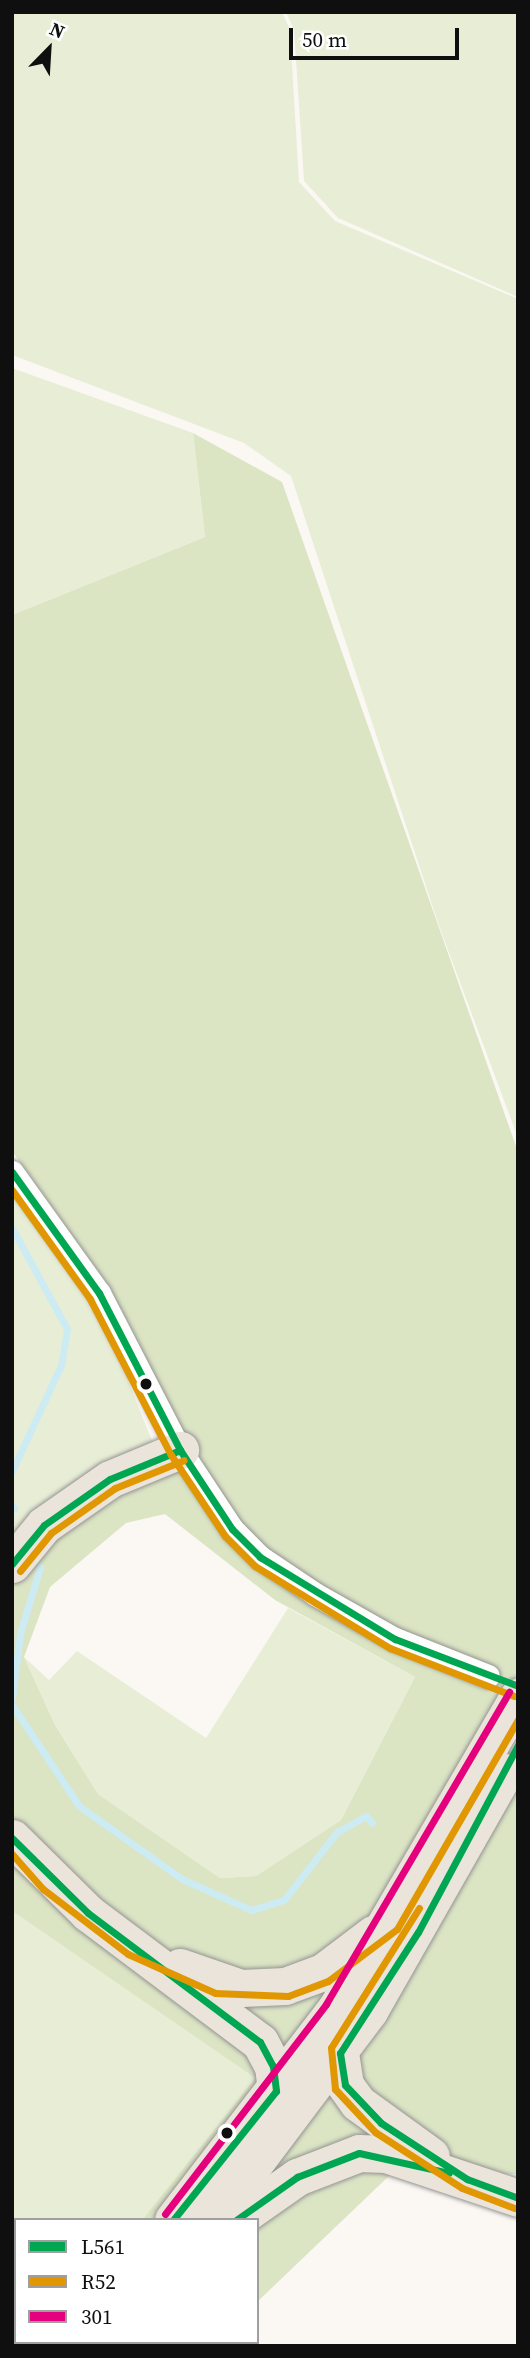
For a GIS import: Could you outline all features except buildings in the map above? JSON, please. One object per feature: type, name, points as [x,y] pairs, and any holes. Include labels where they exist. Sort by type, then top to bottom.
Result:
[{"type":"main road","points":[[12,1564],[44,1525],[110,1479],[180,1450]]},
{"type":"main road","points":[[175,2218],[276,2091],[389,1922],[514,1703]]},
{"type":"main road","points":[[214,2218],[340,2053],[418,1932],[518,1745]]},
{"type":"main road","points":[[12,1838],[50,1881],[260,2042],[274,2066],[276,2091]]},
{"type":"main road","points":[[132,1944],[217,1983],[285,1986],[323,1972],[389,1922]]},
{"type":"main road","points":[[340,2053],[345,2085],[358,2103],[467,2179]]},
{"type":"main road","points":[[239,2218],[298,2178],[359,2153],[386,2154],[518,2198]]},
{"type":"street","points":[[12,1172],[99,1293],[180,1450],[225,1520],[260,1558],[395,1639],[488,1676]]},
{"type":"green space","points":[[12,12],[282,12],[290,29],[299,182],[335,221],[518,299],[518,1138],[439,926],[291,476],[244,443],[12,355]]},
{"type":"green space","points":[[286,12],[518,12],[518,297],[338,218],[304,181],[294,30]]},
{"type":"green space","points":[[12,368],[193,433],[205,537],[12,615]]},
{"type":"green space","points":[[193,433],[282,482],[518,1152],[518,2174],[390,2175],[259,2300],[259,2218],[144,2218],[255,2078],[12,1911],[12,1535],[175,1446],[107,1284],[12,1151],[12,615],[205,537]],"holes":[[[165,1514],[275,1600],[415,1677],[341,1820],[256,1876],[220,1878],[98,1794],[55,1725],[24,1657],[50,1587],[126,1523]]]},
{"type":"green space","points":[[12,1194],[108,1330],[154,1446],[12,1535]]},
{"type":"green space","points":[[288,1608],[415,1677],[341,1820],[256,1876],[220,1878],[98,1794],[55,1725],[24,1657],[49,1680],[77,1651],[206,1738]]},
{"type":"green space","points":[[12,1911],[255,2078],[144,2218],[14,2218],[14,2344],[34,2344],[12,2346]]},
{"type":"green space","points":[[34,2344],[124,2344],[33,2346]]},
{"type":"waterway","points":[[12,1228],[67,1329],[61,1365],[12,1471]]},
{"type":"waterway","points":[[12,1698],[20,1634],[40,1567]]},
{"type":"waterway","points":[[12,1705],[79,1806],[182,1879],[251,1910],[284,1900],[337,1832],[366,1816],[372,1823]]},
{"type":"transit line","name":"L561","points":[[12,1172],[99,1293],[180,1450],[232,1529],[260,1557],[395,1639],[518,1686]]},
{"type":"transit line","name":"R52","points":[[12,1190],[90,1299],[171,1455],[225,1536],[255,1566],[390,1648],[514,1696]]},
{"type":"transit line","name":"L561","points":[[12,1564],[44,1525],[110,1479],[180,1450]]},
{"type":"transit line","name":"R52","points":[[20,1571],[51,1533],[115,1488],[184,1460]]},
{"type":"transit line","name":"301","points":[[165,2214],[326,2004],[509,1692]]},
{"type":"transit line","name":"R52","points":[[12,1854],[43,1889],[128,1954],[215,1993],[288,1996],[328,1981],[397,1929],[518,1719]]},
{"type":"transit line","name":"L561","points":[[518,1745],[418,1932],[340,2053],[345,2085],[381,2123],[467,2179],[518,2198]]},
{"type":"transit line","name":"L561","points":[[12,1838],[88,1913],[260,2042],[273,2066],[276,2091],[175,2218]]},
{"type":"transit line","name":"R52","points":[[419,1908],[331,2048],[335,2089],[375,2132],[462,2188],[514,2208]]},
{"type":"transit line","name":"L561","points":[[239,2218],[297,2177],[359,2153],[449,2173]]}]
